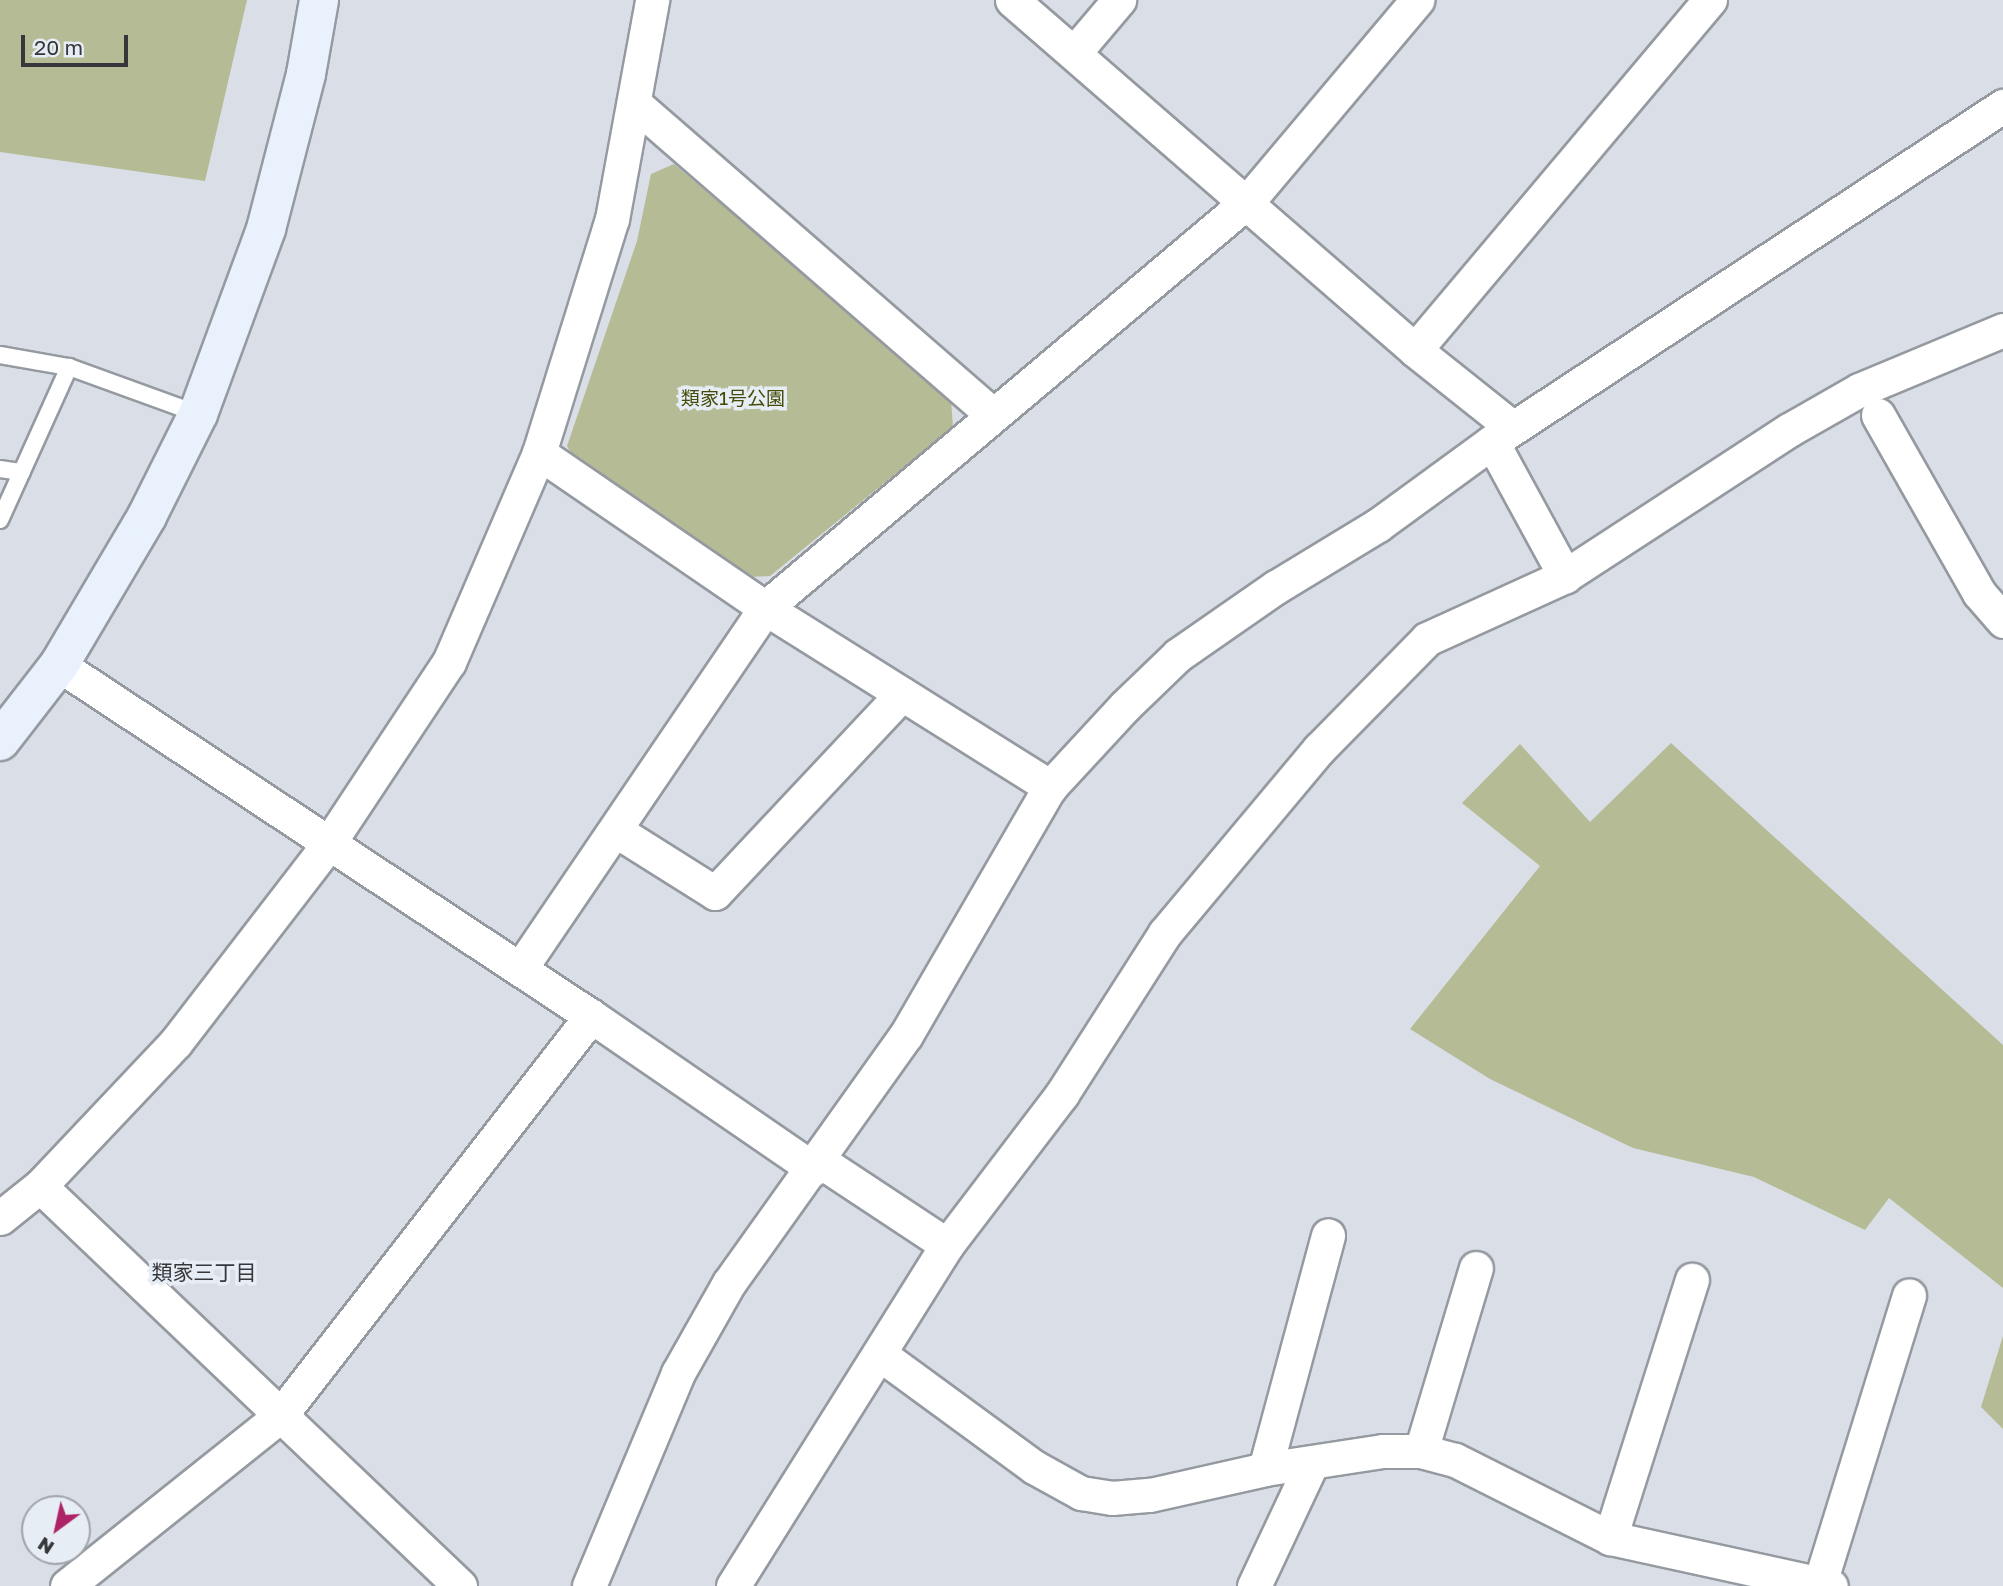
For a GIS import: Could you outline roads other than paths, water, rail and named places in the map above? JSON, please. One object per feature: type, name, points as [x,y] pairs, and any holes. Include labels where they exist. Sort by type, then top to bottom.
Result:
[{"type":"street","points":[[0,741],[59,665],[148,516],[198,414],[267,229],[306,74],[319,0]]},
{"type":"street","points":[[0,1218],[40,1186],[176,1042],[329,843],[449,662],[539,453],[612,219],[652,0]]},
{"type":"street","points":[[1012,0],[1248,201],[1415,350],[1502,435],[1565,576]]},
{"type":"street","points":[[1074,53],[1119,0]]},
{"type":"street","points":[[520,970],[765,608],[1248,201],[1417,0]]},
{"type":"street","points":[[1415,350],[1710,0]]},
{"type":"street","points":[[634,103],[992,414]]},
{"type":"street","points":[[589,1586],[678,1373],[729,1283],[817,1165],[906,1035],[1050,787],[1178,655],[1276,587],[1378,526],[1502,435],[2003,106]]},
{"type":"street","points":[[733,1586],[947,1245],[1062,1094],[1166,933],[1319,749],[1427,639],[1565,576],[1847,397],[2003,330]]},
{"type":"street","points":[[1878,415],[1979,593],[2003,621]]},
{"type":"street","points":[[539,453],[765,608],[1050,787]]},
{"type":"street","points":[[59,665],[817,1165],[947,1245]]},
{"type":"street","points":[[615,830],[715,894],[902,694]]},
{"type":"street","points":[[79,1582],[280,1416],[591,1016]]},
{"type":"street","points":[[40,1186],[460,1586]]},
{"type":"street","points":[[1265,1469],[1328,1235]]},
{"type":"street","points":[[1421,1451],[1476,1268]]},
{"type":"street","points":[[1609,1538],[1692,1280]]},
{"type":"street","points":[[881,1354],[961,1417],[1034,1467],[1081,1493],[1112,1498],[1150,1495],[1265,1469],[1383,1451],[1421,1451],[1455,1460],[1609,1538],[1706,1573],[1826,1584],[1909,1295]]},
{"type":"street","points":[[1254,1586],[1312,1463]]},
{"type":"lane","points":[[0,355],[69,367],[198,414]]},
{"type":"lane","points":[[0,520],[69,367]]},
{"type":"lane","points":[[0,469],[22,472]]},
{"type":"district","name":"類家三丁目","points":[[204,1272]]},
{"type":"park label","name":"類家1号公園","points":[[733,398]]}]
